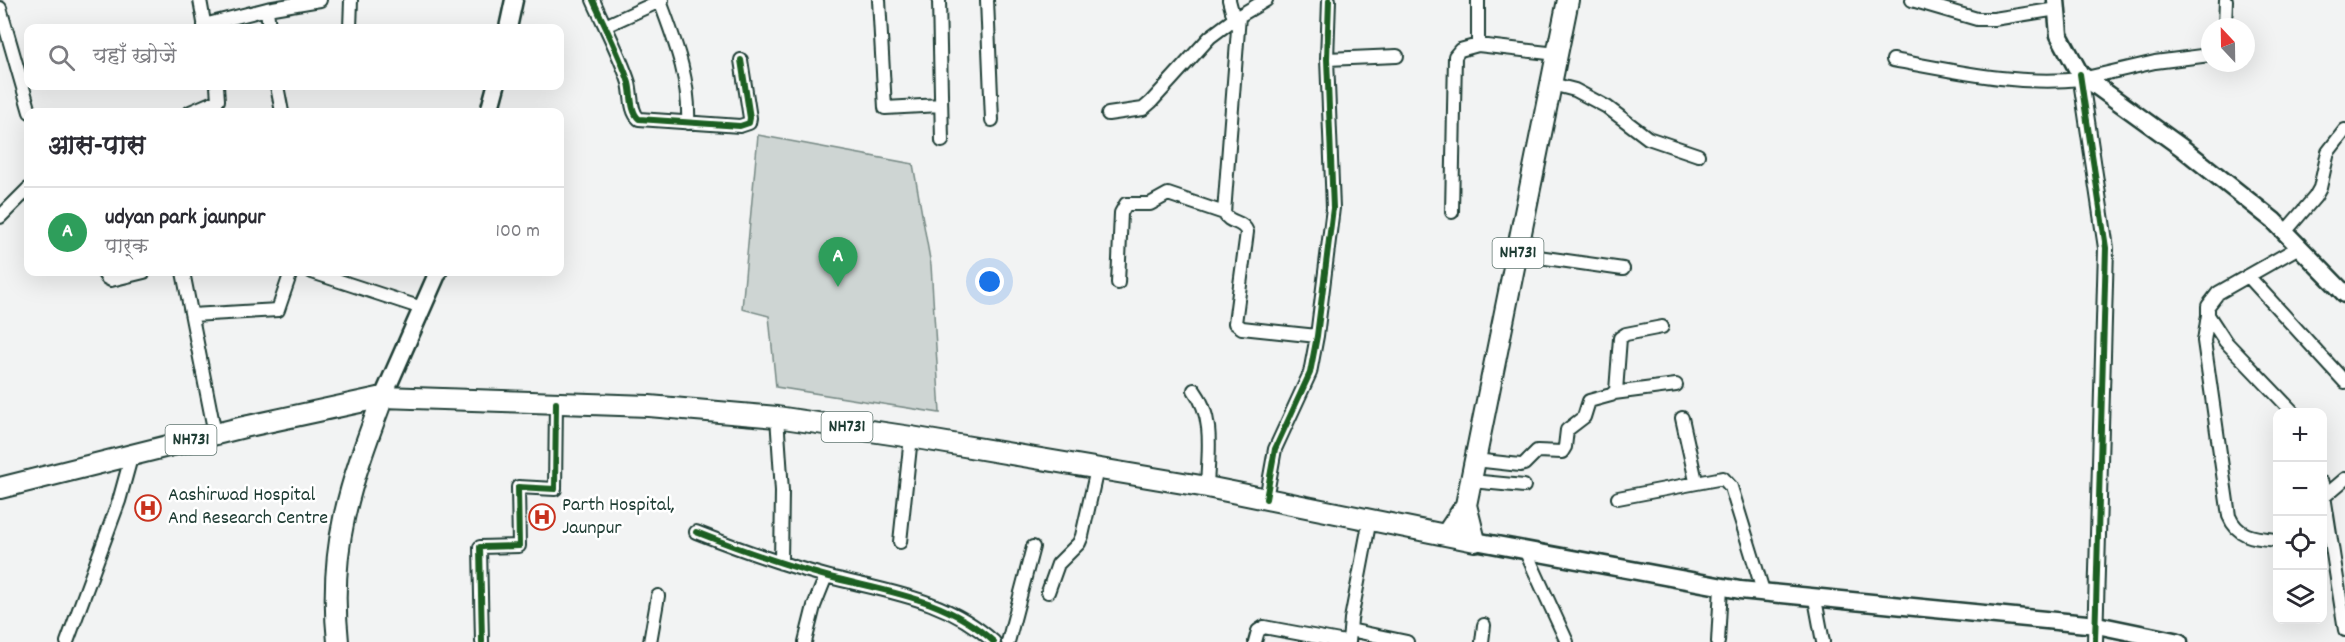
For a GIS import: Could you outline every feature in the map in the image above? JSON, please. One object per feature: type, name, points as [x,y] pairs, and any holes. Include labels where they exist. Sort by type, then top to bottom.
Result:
[{"type":"highway","name":"NH731","points":[[1446,535],[1466,505],[1568,0]]},
{"type":"highway","name":"NH731","points":[[0,488],[215,434],[383,397],[649,406],[777,417],[1207,487],[1475,541],[1466,505]]},
{"type":"highway","points":[[338,642],[335,591],[341,525],[354,473],[383,397]]},
{"type":"main road","points":[[509,24],[514,0]]},
{"type":"main road","points":[[2056,4],[2059,35],[2082,77],[2181,147],[2285,232],[2345,294]]},
{"type":"main road","points":[[490,108],[495,90]]},
{"type":"main road","points":[[383,397],[436,276]]},
{"type":"main road","points":[[1475,541],[1764,594],[2097,625],[2179,642]]},
{"type":"street","points":[[0,3],[6,0]]},
{"type":"street","points":[[200,0],[204,24]]},
{"type":"street","points":[[214,24],[267,9],[320,0]]},
{"type":"street","points":[[350,24],[351,0]]},
{"type":"street","points":[[593,0],[629,84],[636,116],[645,121],[740,126],[748,123],[750,118],[741,60]]},
{"type":"street","points":[[605,26],[661,0],[684,74],[689,99],[688,123]]},
{"type":"street","points":[[879,0],[885,108],[941,105]]},
{"type":"street","points":[[939,0],[942,141]]},
{"type":"street","points":[[987,0],[992,120]]},
{"type":"street","points":[[1224,213],[1236,18],[1229,0]]},
{"type":"street","points":[[1108,114],[1143,109],[1210,37],[1266,0]]},
{"type":"street","points":[[1266,499],[1275,449],[1310,373],[1317,336],[1333,208],[1327,59],[1329,0]]},
{"type":"street","points":[[1478,0],[1478,45]]},
{"type":"street","points":[[1912,0],[1977,19],[1994,19],[2056,4]]},
{"type":"street","points":[[2225,18],[2226,0]]},
{"type":"street","points":[[0,8],[29,108]]},
{"type":"street","points":[[267,9],[269,24]]},
{"type":"street","points":[[1452,212],[1455,56],[1460,51],[1478,45],[1557,54]]},
{"type":"street","points":[[1893,60],[2008,79],[2052,82],[2201,55]]},
{"type":"street","points":[[1327,59],[1397,56]]},
{"type":"street","points":[[2082,77],[2106,248],[2095,642]]},
{"type":"street","points":[[1552,84],[1575,90],[1607,107],[1648,138],[1698,155]]},
{"type":"street","points":[[200,108],[219,100],[218,90]]},
{"type":"street","points":[[278,90],[281,108]]},
{"type":"street","points":[[2285,232],[2315,197],[2320,188],[2328,152],[2345,130]]},
{"type":"street","points":[[0,217],[24,193]]},
{"type":"street","points":[[1118,283],[1121,213],[1126,204],[1150,204],[1168,195],[1224,213],[1229,219],[1241,223],[1247,232],[1242,285],[1235,319],[1237,326],[1251,330],[1317,336]]},
{"type":"street","points":[[2273,540],[2251,538],[2241,533],[2229,516],[2204,341],[2208,306],[2218,293],[2299,247]]},
{"type":"street","points":[[1517,254],[1623,269]]},
{"type":"street","points":[[106,276],[111,280],[128,276]]},
{"type":"street","points":[[184,276],[215,434]]},
{"type":"street","points":[[192,315],[278,310],[290,276]]},
{"type":"street","points":[[324,276],[422,308]]},
{"type":"street","points":[[2248,276],[2345,382]]},
{"type":"street","points":[[2208,315],[2225,341],[2289,408]]},
{"type":"street","points":[[1614,393],[1618,388],[1620,338],[1626,334],[1662,327]]},
{"type":"street","points":[[1475,460],[1520,465],[1537,451],[1562,452],[1565,447],[1567,430],[1584,417],[1589,401],[1614,393],[1676,385]]},
{"type":"street","points":[[1194,390],[1204,407],[1209,427],[1207,487]]},
{"type":"street","points":[[482,642],[480,547],[519,546],[518,487],[555,489],[556,403]]},
{"type":"street","points":[[777,417],[782,491],[781,563]]},
{"type":"street","points":[[1682,418],[1696,481]]},
{"type":"street","points":[[900,542],[911,437]]},
{"type":"street","points":[[67,642],[119,501],[132,454]]},
{"type":"street","points":[[1048,592],[1061,559],[1074,548],[1082,536],[1097,469]]},
{"type":"street","points":[[1618,498],[1718,477],[1728,481],[1764,594]]},
{"type":"street","points":[[2327,494],[2345,479]]},
{"type":"street","points":[[1471,481],[1524,486]]},
{"type":"street","points":[[1348,638],[1370,519]]},
{"type":"street","points":[[696,532],[781,563],[940,607],[976,626],[994,642]]},
{"type":"street","points":[[2327,544],[2345,630]]},
{"type":"street","points":[[1008,642],[1033,547]]},
{"type":"street","points":[[1525,550],[1567,642]]},
{"type":"street","points":[[805,642],[814,606],[826,576]]},
{"type":"street","points":[[1718,642],[1721,587]]},
{"type":"street","points":[[650,642],[658,596]]},
{"type":"street","points":[[1815,599],[1823,642]]},
{"type":"street","points":[[1482,642],[1484,624]]},
{"type":"street","points":[[1255,642],[1258,631],[1264,627],[1348,638],[1407,642]]},
{"type":"shaded area","points":[[758,135],[913,164],[931,265],[940,413],[776,387],[769,316],[742,309]]},
{"type":"cycle path","points":[[593,0],[629,83],[633,107],[639,119],[740,126],[749,123],[741,60]]},
{"type":"cycle path","points":[[1266,499],[1275,449],[1310,373],[1317,336],[1333,208],[1327,59],[1329,0]]},
{"type":"cycle path","points":[[2080,74],[2106,248],[2095,642]]},
{"type":"cycle path","points":[[482,642],[480,547],[519,546],[518,487],[555,489],[556,403]]},
{"type":"cycle path","points":[[696,532],[826,576],[915,598],[956,615],[976,627],[994,642]]},
{"type":"place","name":"udyan park jaunpur","points":[[838,287]]},
{"type":"place","name":"Aashirwad Hospital And Research Centre","points":[[148,508]]},
{"type":"place","name":"Parth Hospital, Jaunpur","points":[[542,517]]}]
